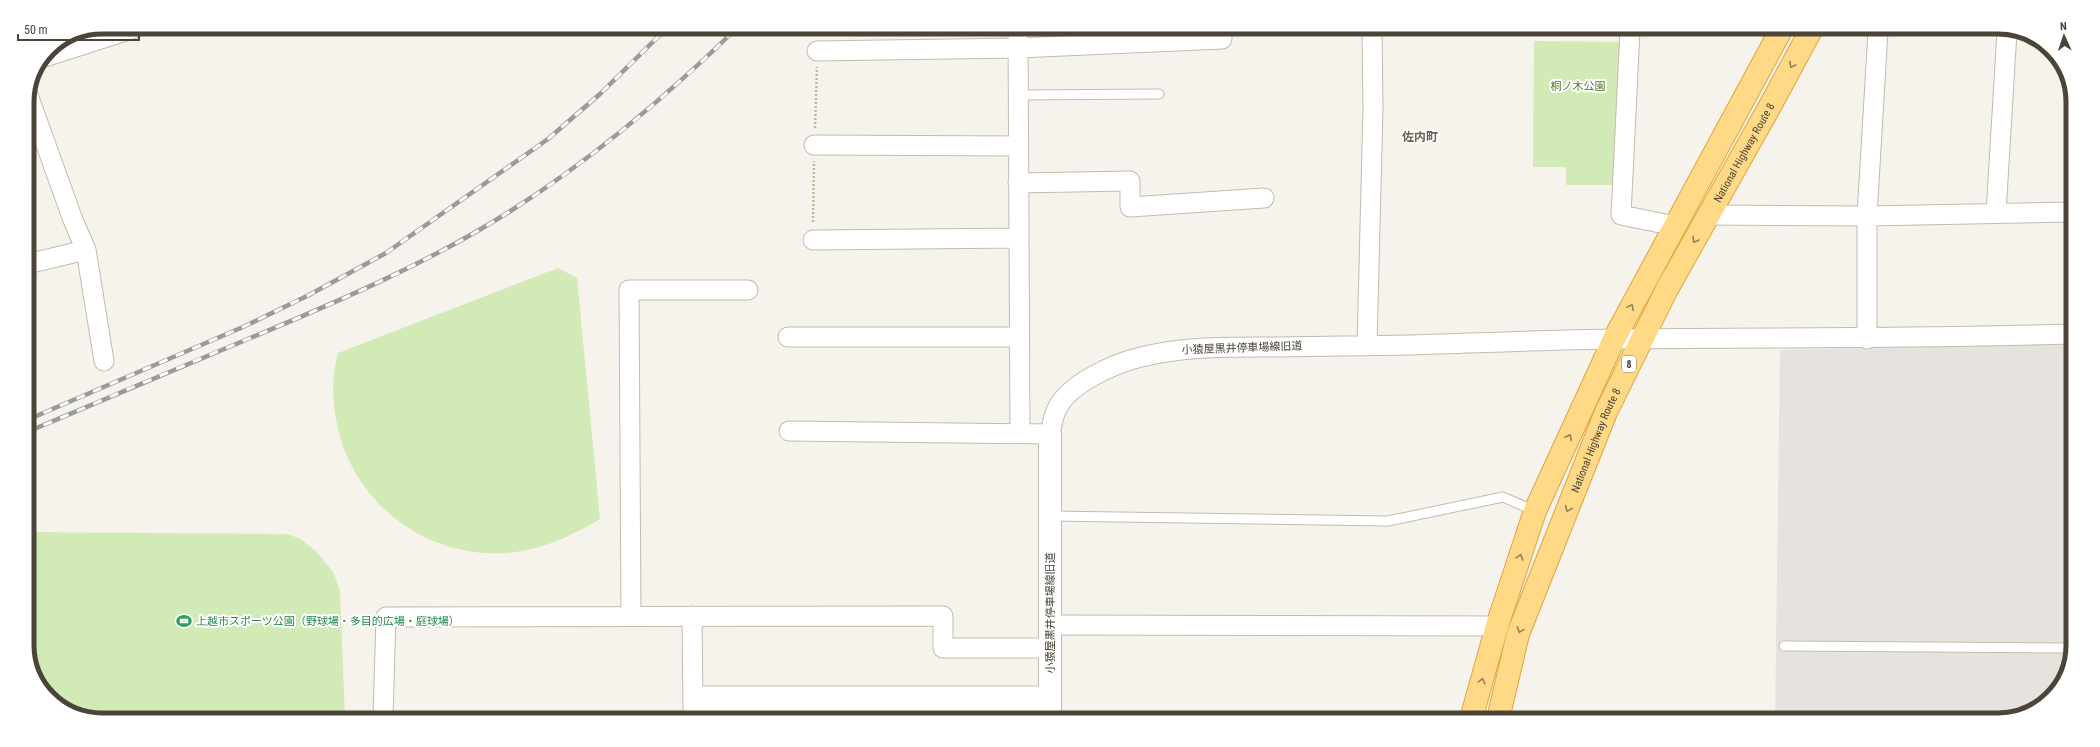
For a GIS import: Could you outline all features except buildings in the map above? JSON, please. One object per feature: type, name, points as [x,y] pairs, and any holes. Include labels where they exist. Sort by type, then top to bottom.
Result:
[{"type":"highway","name":"8","points":[[1473,713],[1496,626],[1535,511],[1614,339],[1779,34]]},
{"type":"highway","name":"National Highway Route 8","points":[[1499,713],[1518,634],[1606,412],[1667,289],[1809,34]]},
{"type":"street","points":[[57,52],[111,34]]},
{"type":"street","points":[[1018,34],[1020,433]]},
{"type":"street","points":[[817,51],[1018,48],[1222,39],[1222,34]]},
{"type":"street","points":[[1367,346],[1373,108],[1372,34]]},
{"type":"street","points":[[1630,34],[1621,216],[1675,226]]},
{"type":"street","points":[[1868,339],[1867,216],[1878,34]]},
{"type":"street","points":[[1996,213],[2007,35]]},
{"type":"street","points":[[34,112],[73,220],[86,250],[104,361]]},
{"type":"street","points":[[814,145],[1018,146]]},
{"type":"street","points":[[1018,183],[1130,181],[1130,207],[1264,198]]},
{"type":"street","points":[[1709,215],[1867,216],[2066,212]]},
{"type":"street","points":[[813,240],[1019,238]]},
{"type":"street","points":[[34,262],[86,250]]},
{"type":"street","points":[[631,616],[629,290],[748,290]]},
{"type":"street","name":"小猿屋黒井停車場線旧道","points":[[1050,709],[1050,434],[1056,410],[1069,393],[1102,372],[1139,357],[1173,351],[1222,347],[1367,346],[1614,339],[1868,339],[2066,334]]},
{"type":"street","points":[[788,337],[1019,337]]},
{"type":"street","points":[[789,431],[1050,434]]},
{"type":"street","points":[[692,616],[693,709],[1050,709]]},
{"type":"street","points":[[383,713],[386,617],[943,616],[944,648],[1050,648]]},
{"type":"street","points":[[1050,625],[1496,626]]},
{"type":"lane","points":[[1018,95],[1159,94]]},
{"type":"lane","points":[[1050,516],[1388,521],[1503,497],[1535,511]]},
{"type":"lane","points":[[1784,646],[2066,648]]},
{"type":"shaded area","points":[[2066,342],[2066,645],[2062,667],[2055,683],[2039,699],[2020,709],[2011,712],[1998,713],[1775,713],[1780,350]]},
{"type":"green space","name":"桐ノ木公園","points":[[1534,41],[1623,42],[1616,185],[1566,185],[1566,167],[1533,167]]},
{"type":"green space","points":[[558,268],[577,278],[600,519],[560,540],[516,552],[486,553],[459,549],[433,541],[409,528],[387,512],[369,492],[354,470],[343,446],[336,419],[333,394],[338,353]]},
{"type":"green space","name":"上越市スポーツ公園（野球場・多目的広場・庭球場）","points":[[34,532],[288,534],[300,539],[316,551],[333,572],[340,592],[345,713],[89,712],[64,702],[54,693],[43,679],[35,658]]},
{"type":"railway","points":[[34,417],[243,327],[309,295],[386,253],[548,139],[600,94],[661,34]]},
{"type":"railway","points":[[34,429],[349,296],[416,264],[481,229],[542,190],[601,147],[657,101],[731,34]]},
{"type":"place","name":"上越市スポーツ公園（野球場・多目的広場・庭球場）","points":[[184,621]]},
{"type":"district","name":"佐内町","points":[[1420,137]]}]
